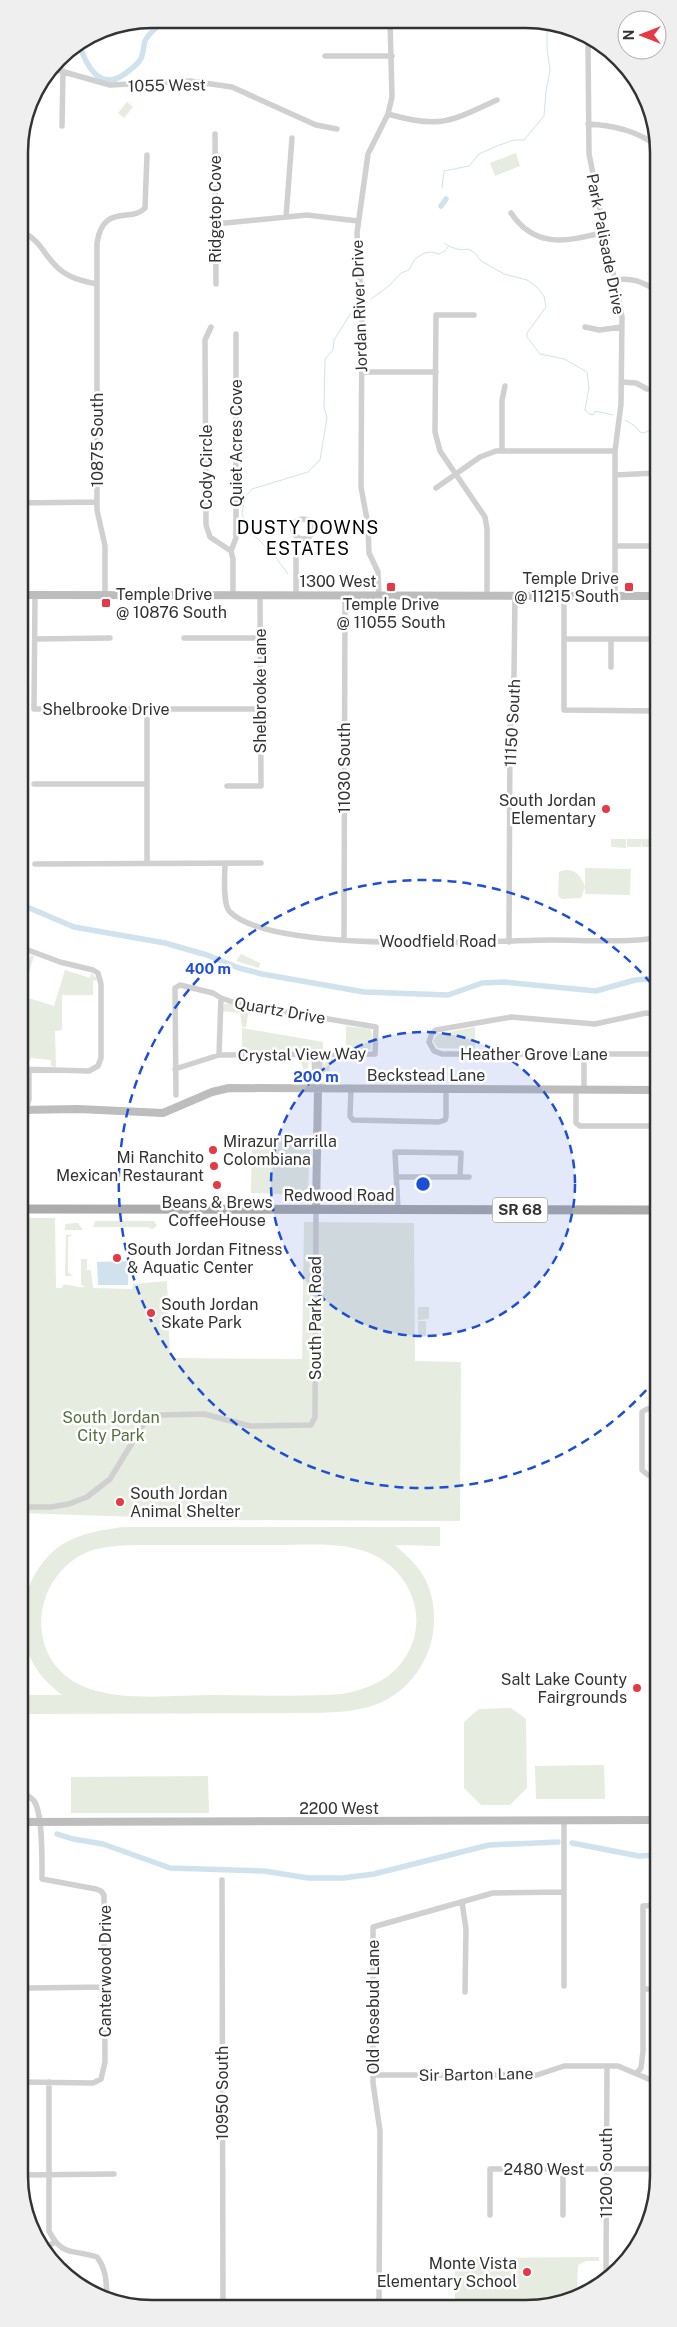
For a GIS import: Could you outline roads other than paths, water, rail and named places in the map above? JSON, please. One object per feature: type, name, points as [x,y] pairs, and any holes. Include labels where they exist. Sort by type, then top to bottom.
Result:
[{"type":"main road","name":"Redwood Road","points":[[27,1210],[649,1210]]},
{"type":"street","name":"Jordan River Drive","points":[[379,595],[378,572],[369,552],[368,525],[361,488],[362,311],[357,243],[358,221],[368,154],[388,114],[392,88],[390,28]]},
{"type":"street","name":"Park Palisade Drive","points":[[588,45],[590,160],[615,280],[622,327],[622,382],[615,451],[615,596]]},
{"type":"street","points":[[324,56],[392,56]]},
{"type":"street","name":"1055 West","points":[[58,70],[110,85],[190,82],[232,87],[316,125],[337,129]]},
{"type":"street","points":[[62,126],[63,71]]},
{"type":"street","points":[[388,114],[421,123],[440,123],[459,118],[497,100]]},
{"type":"street","points":[[588,124],[622,128],[648,140]]},
{"type":"street","name":"Ridgetop Cove","points":[[216,134],[216,284]]},
{"type":"street","points":[[286,216],[292,138]]},
{"type":"street","name":"10875 South","points":[[105,595],[105,546],[97,502],[97,243],[100,230],[114,217],[139,213],[145,208],[147,155]]},
{"type":"street","points":[[511,213],[517,222],[530,232],[548,240],[568,240],[605,232]]},
{"type":"street","points":[[216,224],[286,216],[315,215],[358,221]]},
{"type":"street","points":[[28,237],[40,244],[57,267],[69,276],[97,284]]},
{"type":"street","points":[[615,280],[626,278],[636,280],[650,287]]},
{"type":"street","points":[[474,315],[436,315],[436,438],[440,451],[483,512],[487,523],[488,594]]},
{"type":"street","name":"Cody Circle","points":[[211,327],[205,340],[206,525],[210,537],[231,551]]},
{"type":"street","points":[[585,327],[599,330],[622,327]]},
{"type":"street","name":"Quiet Acres Cove","points":[[231,551],[236,538],[236,334]]},
{"type":"street","points":[[362,372],[436,372]]},
{"type":"street","points":[[622,382],[636,383],[647,389]]},
{"type":"street","points":[[502,451],[502,400],[506,386]]},
{"type":"street","points":[[436,488],[485,454],[502,451],[615,451]]},
{"type":"street","points":[[615,475],[650,473]]},
{"type":"street","points":[[28,502],[97,502]]},
{"type":"street","points":[[296,595],[296,545],[298,538]]},
{"type":"street","points":[[615,546],[650,546]]},
{"type":"street","points":[[231,551],[233,559],[233,594]]},
{"type":"street","name":"1300 West","points":[[28,596],[488,594],[650,596]]},
{"type":"street","name":"Shelbrooke Lane","points":[[227,786],[261,786],[260,595]]},
{"type":"street","name":"11030 South","points":[[344,940],[345,595]]},
{"type":"street","name":"11150 South","points":[[509,942],[510,730],[514,676],[515,595]]},
{"type":"street","points":[[564,595],[564,710],[650,710]]},
{"type":"street","name":"Shelbrooke Drive","points":[[35,596],[34,709],[261,709]]},
{"type":"street","points":[[35,639],[110,638]]},
{"type":"street","points":[[184,638],[260,638]]},
{"type":"street","points":[[564,639],[650,639]]},
{"type":"street","points":[[611,639],[611,668]]},
{"type":"street","points":[[147,709],[147,864]]},
{"type":"street","points":[[34,784],[147,784]]},
{"type":"street","points":[[35,864],[261,863]]},
{"type":"street","name":"Woodfield Road","points":[[225,864],[226,907],[239,919],[261,928],[303,936],[344,940],[509,942],[650,939]]},
{"type":"street","points":[[28,950],[98,973],[101,984],[101,1058],[100,1064],[89,1071],[29,1069],[28,1102]]},
{"type":"street","name":"Quartz Drive","points":[[176,1095],[175,988],[180,985],[213,993],[239,1004],[376,1026]]},
{"type":"street","points":[[219,1055],[221,998]]},
{"type":"street","name":"Heather Grove Lane","points":[[650,1013],[595,1024],[511,1017],[433,1031],[430,1037],[431,1047],[434,1051],[442,1054],[650,1054]]},
{"type":"street","name":"Crystal View Way","points":[[175,1069],[219,1055],[375,1054],[376,1026]]},
{"type":"street","points":[[584,1054],[576,1123],[580,1126],[650,1126]]},
{"type":"street","points":[[316,1210],[317,1055]]},
{"type":"street","name":"Beckstead Lane","points":[[28,1110],[163,1113],[212,1092],[228,1088],[650,1090]]},
{"type":"street","points":[[351,1089],[350,1116],[357,1122],[438,1122],[445,1120],[446,1089]]},
{"type":"street","points":[[398,1210],[395,1152],[461,1153],[460,1177]]},
{"type":"street","points":[[396,1176],[469,1177]]},
{"type":"street","name":"South Park Road","points":[[27,1507],[51,1507],[69,1504],[86,1497],[110,1479],[143,1425],[160,1415],[204,1414],[241,1425],[311,1424],[314,1421],[316,1210]]},
{"type":"street","points":[[649,1409],[642,1412],[642,1470],[649,1475]]},
{"type":"street","points":[[27,1796],[33,1800],[39,1822]]},
{"type":"street","name":"2200 West","points":[[27,1822],[649,1820]]},
{"type":"street","points":[[564,1821],[564,1986]]},
{"type":"street","name":"Canterwood Drive","points":[[39,1822],[41,1831],[42,1878],[96,1889],[104,1895],[105,2062],[101,2079],[92,2083],[49,2082]]},
{"type":"street","name":"10950 South","points":[[222,1880],[223,2300]]},
{"type":"street","name":"Old Rosebud Lane","points":[[379,2300],[379,2122],[373,2075],[373,1926],[500,1892],[564,1892]]},
{"type":"street","points":[[462,1902],[466,1929],[465,1992]]},
{"type":"street","points":[[637,2073],[641,2068],[643,2051],[643,1906],[649,1906]]},
{"type":"street","points":[[29,1988],[104,1987]]},
{"type":"street","points":[[643,1989],[649,1989]]},
{"type":"street","name":"Sir Barton Lane","points":[[373,2075],[537,2075],[564,2066],[624,2067],[649,2080]]},
{"type":"street","name":"11200 South","points":[[606,2270],[607,2067]]},
{"type":"street","points":[[27,2082],[49,2082],[49,2231],[54,2242],[61,2249],[97,2257],[103,2266],[106,2291]]},
{"type":"street","name":"2480 West","points":[[490,2215],[490,2169],[649,2169]]},
{"type":"street","points":[[563,2169],[563,2215]]},
{"type":"street","points":[[27,2175],[114,2174]]},
{"type":"street","points":[[49,2245],[54,2242]]},
{"type":"water","points":[[128,1261],[128,1285],[98,1285],[97,1262]]},
{"type":"waterway","points":[[82,49],[90,68],[95,74],[109,80],[117,78],[139,62],[144,43],[156,28]]},
{"type":"waterway","points":[[442,188],[444,171],[469,166],[479,154],[514,140],[524,140],[544,116],[550,70],[547,30]]},
{"type":"waterway","points":[[441,206],[446,199]]},
{"type":"waterway","points":[[444,243],[456,249],[468,249],[475,253],[481,261],[504,274],[527,280],[537,287],[544,296],[546,307],[527,333],[527,337],[540,354],[564,359],[587,372],[589,388],[585,410],[589,414],[593,415],[595,411],[613,415]]},
{"type":"waterway","points":[[371,299],[389,286],[401,273],[409,270],[415,259],[424,253],[432,252],[439,254],[448,247]]},
{"type":"waterway","points":[[288,574],[274,555],[249,530],[242,514],[245,497],[252,489],[308,472],[320,460],[327,417],[324,408],[325,359],[333,350],[334,340],[351,313]]},
{"type":"waterway","points":[[625,420],[635,426],[640,432],[644,433],[650,430]]},
{"type":"waterway","points":[[28,907],[74,927],[165,943],[262,974],[364,992],[448,995],[482,983],[504,982],[596,991],[635,980],[650,979]]},
{"type":"waterway","points":[[57,1834],[103,1844],[170,1868],[264,1871],[308,1878],[343,1878],[374,1874],[489,1845],[558,1842]]},
{"type":"waterway","points":[[572,1843],[639,1856],[649,1855]]},
{"type":"place","name":"Temple Drive @ 11055 South","points":[[391,587]]},
{"type":"place","name":"Temple Drive @ 11215 South","points":[[629,587]]},
{"type":"place","name":"Temple Drive @ 10876 South","points":[[106,603]]},
{"type":"place","name":"South Jordan Elementary","points":[[606,809]]},
{"type":"place","name":"Mirazur Parrilla Colombiana","points":[[213,1150]]},
{"type":"place","name":"Mi Ranchito Mexican Restaurant","points":[[214,1166]]},
{"type":"place","name":"Beans & Brews CoffeeHouse","points":[[217,1185]]},
{"type":"place","name":"South Jordan Fitness & Aquatic Center","points":[[117,1258]]},
{"type":"place","name":"South Jordan Skate Park","points":[[151,1313]]},
{"type":"place","name":"South Jordan Animal Shelter","points":[[120,1502]]},
{"type":"place","name":"Salt Lake County Fairgrounds","points":[[637,1688]]},
{"type":"place","name":"Monte Vista Elementary School","points":[[527,2272]]},
{"type":"district","name":"DUSTY DOWNS ESTATES","points":[[308,538]]},
{"type":"park label","name":"South Jordan City Park","points":[[111,1426]]}]
